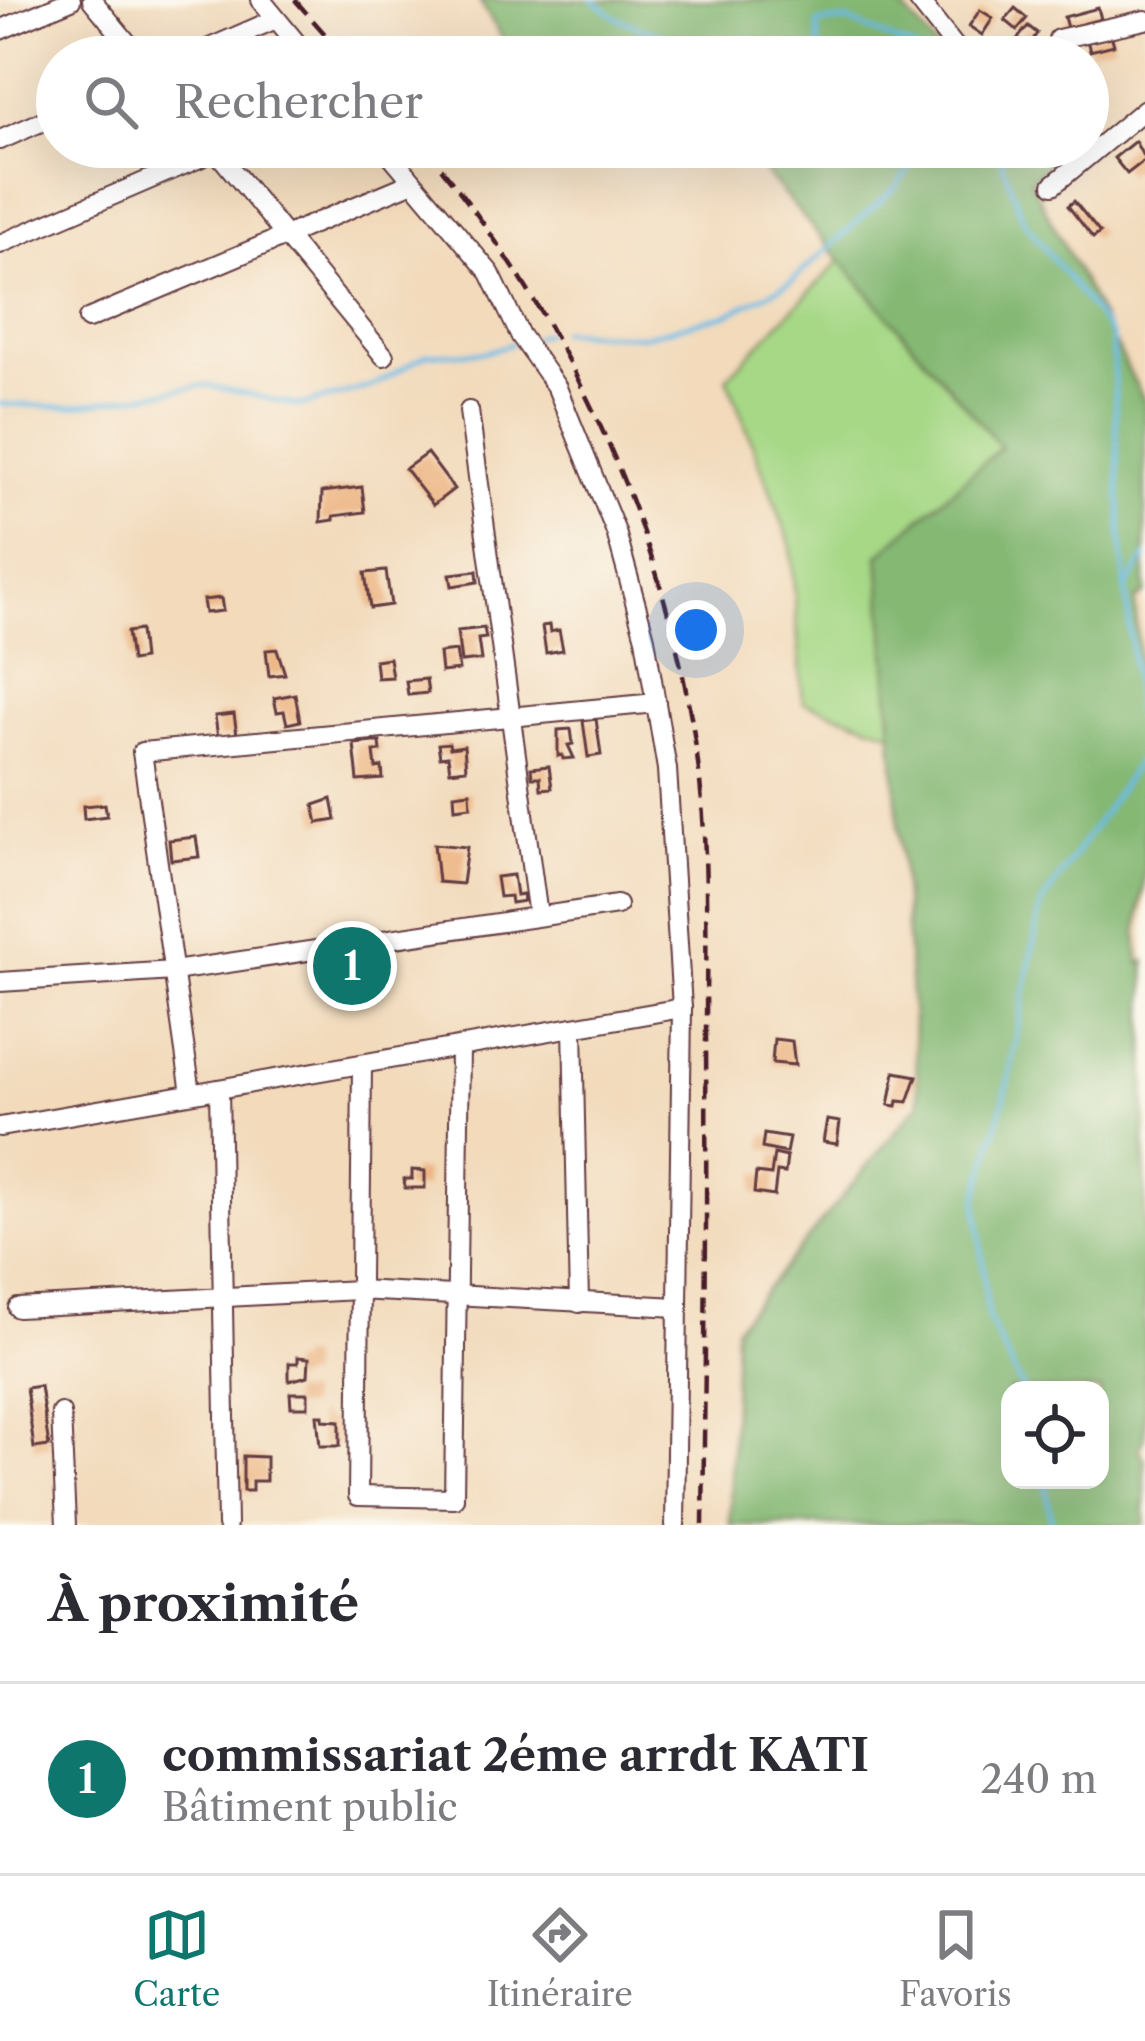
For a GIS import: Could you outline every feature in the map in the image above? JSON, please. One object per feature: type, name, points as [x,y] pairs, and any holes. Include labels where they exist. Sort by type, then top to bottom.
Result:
[{"type":"street","points":[[0,30],[71,0]]},
{"type":"street","points":[[92,0],[122,36]]},
{"type":"street","points":[[261,0],[291,36]]},
{"type":"street","points":[[918,0],[947,36]]},
{"type":"street","points":[[238,36],[277,19]]},
{"type":"street","points":[[1072,36],[1145,20]]},
{"type":"street","points":[[1109,142],[1143,115]]},
{"type":"street","points":[[0,140],[36,124]]},
{"type":"street","points":[[0,244],[171,168]]},
{"type":"street","points":[[230,168],[384,356]]},
{"type":"street","points":[[401,168],[490,273],[520,335],[557,388],[616,532],[646,638],[667,769],[682,1008],[675,1525]]},
{"type":"street","points":[[1054,185],[1076,168]]},
{"type":"street","points":[[88,319],[413,182]]},
{"type":"street","points":[[469,411],[538,916]]},
{"type":"street","points":[[191,1094],[142,752],[656,703]]},
{"type":"street","points":[[0,982],[174,971],[616,905]]},
{"type":"street","points":[[0,1127],[682,1008]]},
{"type":"street","points":[[573,1027],[579,1303]]},
{"type":"street","points":[[362,1064],[358,1496],[454,1498],[460,1046]]},
{"type":"street","points":[[219,1088],[226,1525]]},
{"type":"street","points":[[18,1308],[358,1290],[678,1307]]},
{"type":"street","points":[[61,1413],[66,1525]]},
{"type":"green space","points":[[479,0],[896,0],[927,36],[501,36]]},
{"type":"green space","points":[[761,168],[1044,168],[1030,180],[1145,402],[1145,593],[1135,601],[1145,829],[1137,938],[1140,963],[1145,961],[1145,1437],[1139,1449],[1145,1460],[1145,1525],[730,1525],[735,1327],[919,1103],[879,555],[1001,447]]},
{"type":"green space","points":[[865,235],[1018,313],[989,766],[803,702],[791,545],[727,377]]},
{"type":"building","points":[[1015,8],[1027,18],[1017,30],[1005,20]]},
{"type":"building","points":[[1098,8],[1101,19],[1067,28],[1064,17]]},
{"type":"building","points":[[980,10],[993,18],[982,35],[969,26]]},
{"type":"building","points":[[1028,26],[1037,33],[1035,36],[1020,36]]},
{"type":"building","points":[[1110,31],[1114,45],[1109,46],[1109,36],[1090,36]]},
{"type":"building","points":[[1135,141],[1145,160],[1127,174],[1114,158]]},
{"type":"building","points":[[1074,201],[1100,233],[1093,238],[1068,206]]},
{"type":"building","points":[[427,453],[454,489],[433,505],[405,469]]},
{"type":"building","points":[[362,487],[365,512],[321,522],[322,492]]},
{"type":"building","points":[[386,571],[391,605],[370,608],[365,573]]},
{"type":"building","points":[[477,571],[478,582],[452,586],[450,574]]},
{"type":"building","points":[[221,598],[223,611],[205,613],[203,600]]},
{"type":"building","points":[[549,625],[550,632],[559,630],[563,650],[546,653],[542,626]]},
{"type":"building","points":[[484,628],[486,638],[478,639],[481,660],[461,662],[457,631]]},
{"type":"building","points":[[140,630],[143,659],[131,661],[127,632]]},
{"type":"building","points":[[277,649],[285,674],[269,676],[266,650]]},
{"type":"building","points":[[456,651],[459,670],[441,672],[439,653]]},
{"type":"building","points":[[389,658],[392,677],[377,678],[375,660]]},
{"type":"building","points":[[426,679],[428,693],[408,695],[406,681]]},
{"type":"building","points":[[295,694],[300,721],[287,724],[274,698]]},
{"type":"building","points":[[234,714],[237,735],[218,738],[215,716]]},
{"type":"building","points":[[596,719],[601,755],[588,757],[583,721]]},
{"type":"building","points":[[571,729],[573,744],[568,745],[574,758],[563,759],[558,756],[558,730]]},
{"type":"building","points":[[380,742],[381,751],[374,752],[383,779],[358,781],[354,744]]},
{"type":"building","points":[[449,743],[450,748],[464,746],[466,769],[450,771],[448,756],[440,757],[438,744]]},
{"type":"building","points":[[549,766],[552,788],[541,789],[540,777],[532,777],[531,768]]},
{"type":"building","points":[[470,792],[471,806],[455,808],[454,794]]},
{"type":"building","points":[[332,799],[336,820],[318,823],[314,805]]},
{"type":"building","points":[[105,804],[107,816],[84,819],[83,806]]},
{"type":"building","points":[[196,837],[199,857],[171,860],[169,840]]},
{"type":"building","points":[[434,844],[467,847],[462,884],[438,882]]},
{"type":"building","points":[[513,875],[516,895],[523,894],[524,901],[511,903],[510,896],[499,897],[496,877]]},
{"type":"building","points":[[774,1039],[792,1041],[795,1065],[772,1063]]},
{"type":"building","points":[[895,1072],[917,1076],[908,1102],[898,1101],[897,1106],[889,1105]]},
{"type":"building","points":[[827,1120],[840,1122],[837,1144],[823,1142]]},
{"type":"building","points":[[764,1134],[789,1138],[786,1153],[762,1148]]},
{"type":"building","points":[[774,1154],[787,1157],[785,1173],[777,1172],[774,1196],[754,1193],[756,1173],[771,1175]]},
{"type":"building","points":[[412,1170],[425,1171],[425,1188],[405,1188],[404,1179],[412,1179]]},
{"type":"building","points":[[298,1357],[309,1358],[308,1376],[289,1381],[289,1363],[298,1363]]},
{"type":"building","points":[[40,1386],[49,1446],[34,1448],[26,1388]]},
{"type":"building","points":[[290,1393],[308,1393],[308,1407],[291,1407]]},
{"type":"building","points":[[317,1415],[340,1421],[340,1446],[320,1446]]},
{"type":"building","points":[[243,1456],[266,1457],[266,1481],[252,1481],[252,1491],[243,1491]]},
{"type":"waterway","points":[[593,0],[617,18],[664,36]]},
{"type":"waterway","points":[[818,36],[818,23],[849,21],[883,36]]},
{"type":"waterway","points":[[560,331],[643,336],[728,314],[791,282],[897,186],[909,168]]},
{"type":"waterway","points":[[1004,168],[1024,221],[1112,336],[1122,544],[1141,757],[1041,905],[1006,1092],[977,1200],[988,1318],[1019,1381]]},
{"type":"waterway","points":[[535,337],[545,333]]},
{"type":"waterway","points":[[0,404],[68,407],[206,385],[300,406],[373,386],[427,354],[486,352],[511,344]]},
{"type":"waterway","points":[[1126,588],[1145,557]]},
{"type":"waterway","points":[[1046,1489],[1052,1525]]},
{"type":"railway","points":[[295,0],[327,36]]},
{"type":"railway","points":[[440,168],[518,275],[595,414],[653,562],[691,717],[704,835],[706,915],[703,1525]]},
{"type":"place","name":"commissariat 2éme arrdt KATI","points":[[352,966]]}]
